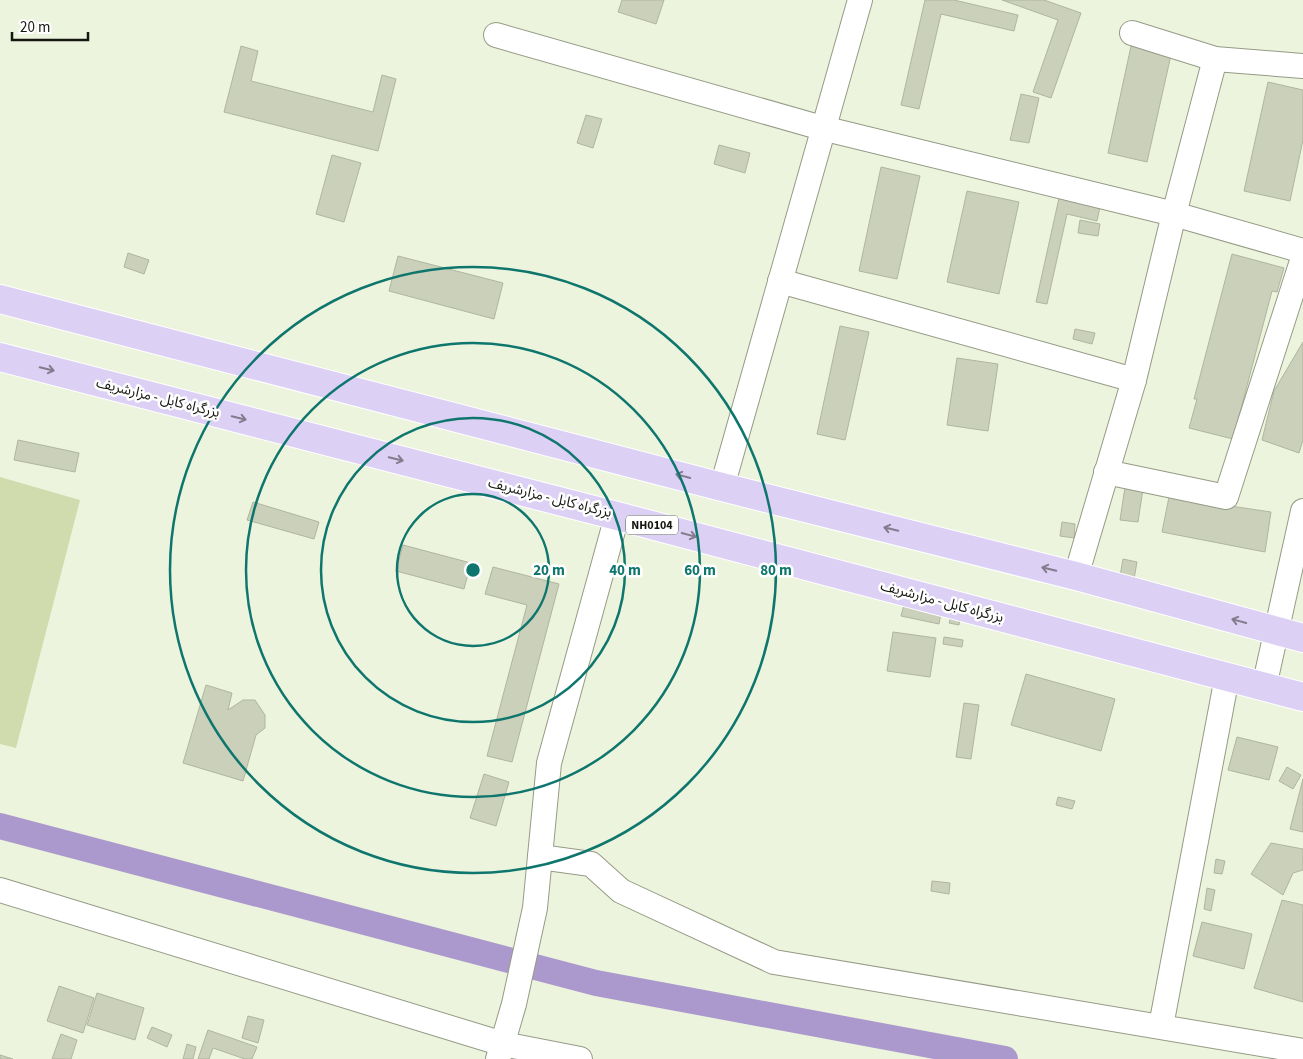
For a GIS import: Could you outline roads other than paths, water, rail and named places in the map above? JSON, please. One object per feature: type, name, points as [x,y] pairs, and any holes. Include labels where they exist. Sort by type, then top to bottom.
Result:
[{"type":"highway","points":[[0,299],[1076,576],[1290,635]]},
{"type":"highway","name":"بزرگراه کابل - مزارشریف","points":[[0,357],[618,516],[1303,697]]},
{"type":"street","points":[[722,486],[822,128],[860,0]]},
{"type":"street","points":[[1132,33],[1215,59],[1303,66]]},
{"type":"street","points":[[496,35],[822,128],[1174,214],[1303,251]]},
{"type":"street","points":[[1076,576],[1134,380],[1174,214],[1215,59]]},
{"type":"street","points":[[1106,472],[1226,497],[1303,258]]},
{"type":"street","points":[[780,282],[1134,380]]},
{"type":"street","points":[[1264,687],[1290,635],[1303,510]]},
{"type":"street","points":[[500,1052],[514,1004],[535,908],[550,763],[618,516]]},
{"type":"street","points":[[1161,1026],[1227,677]]},
{"type":"street","points":[[540,857],[591,864],[621,891],[774,962],[1303,1051]]},
{"type":"street","points":[[0,890],[500,1052],[580,1059]]},
{"type":"waterway","points":[[0,826],[596,983],[1005,1059]]}]
